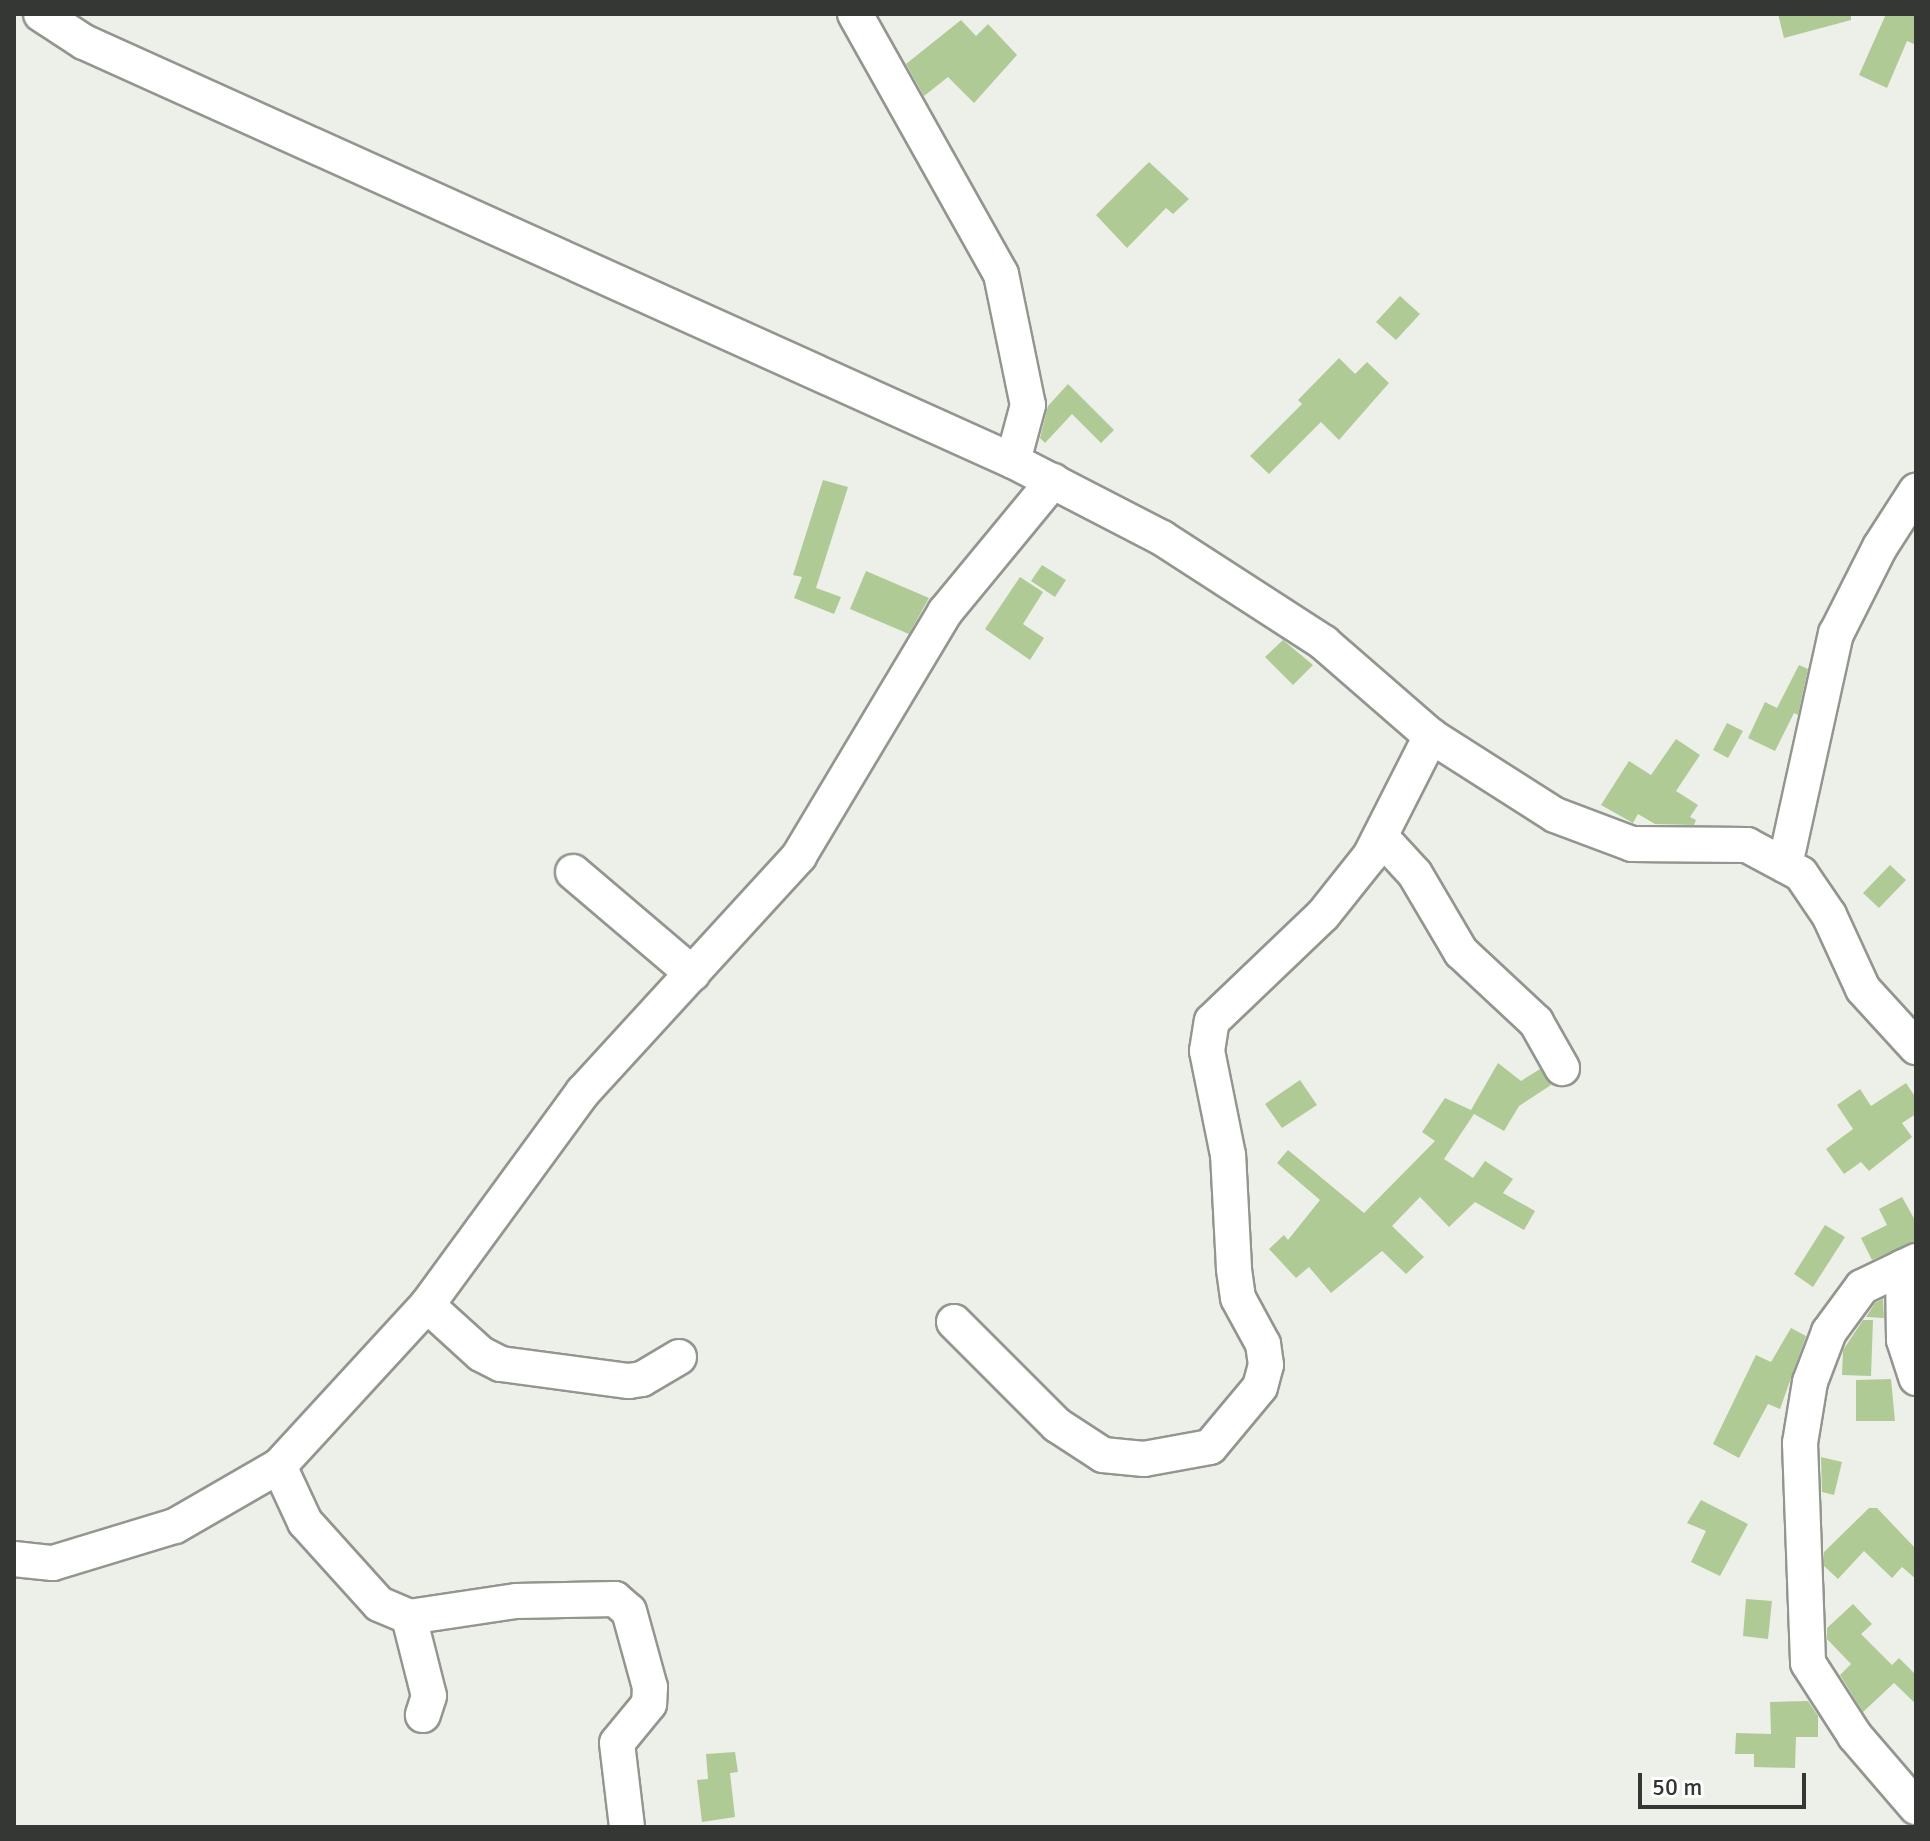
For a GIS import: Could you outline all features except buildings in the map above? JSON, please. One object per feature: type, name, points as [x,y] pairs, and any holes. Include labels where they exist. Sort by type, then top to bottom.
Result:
[{"type":"street","points":[[41,14],[84,42],[1013,461],[1162,538],[1324,643],[1431,736],[1555,815],[1632,844],[1747,845],[1785,865],[1801,874],[1829,915],[1863,989],[1916,1047]]},
{"type":"street","points":[[855,14],[1001,274],[1028,405],[1013,461]]},
{"type":"street","points":[[14,1559],[53,1563],[175,1526],[279,1466],[427,1305],[583,1092],[799,856],[945,612],[1053,481]]},
{"type":"street","points":[[1785,865],[1836,634],[1880,547],[1916,491]]},
{"type":"street","points":[[954,1322],[1057,1425],[1103,1455],[1144,1459],[1210,1447],[1260,1387],[1266,1365],[1263,1344],[1238,1298],[1228,1155],[1207,1051],[1212,1021],[1323,915],[1381,837],[1431,736]]},
{"type":"street","points":[[1381,837],[1415,874],[1461,952],[1536,1022],[1562,1068]]},
{"type":"street","points":[[573,872],[693,974]]},
{"type":"street","points":[[1916,1378],[1904,1340],[1909,1264],[1862,1287],[1829,1332],[1810,1382],[1800,1443],[1808,1663],[1818,1686],[1916,1807]]},
{"type":"street","points":[[427,1305],[481,1354],[501,1364],[629,1381],[679,1357]]},
{"type":"street","points":[[279,1466],[305,1522],[379,1604],[409,1617],[516,1601],[615,1599],[629,1611],[650,1687],[649,1704],[617,1743],[627,1827]]},
{"type":"street","points":[[409,1617],[429,1696],[423,1715]]}]
